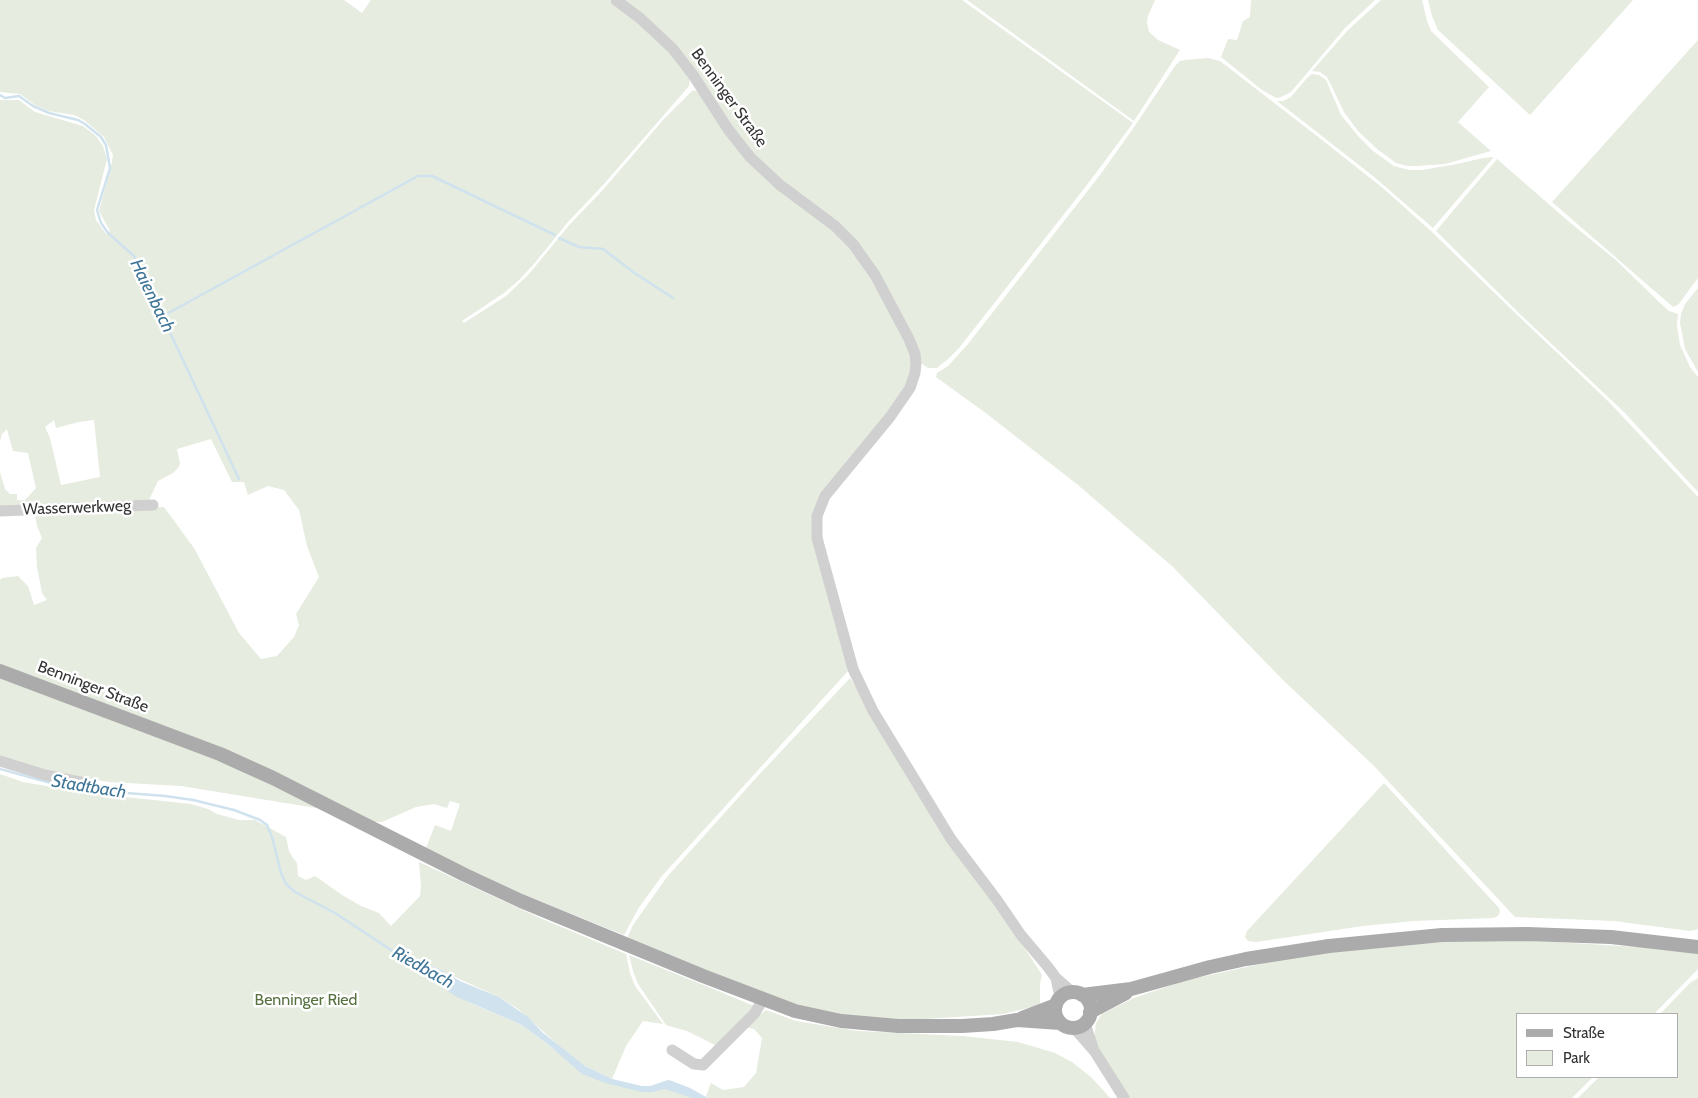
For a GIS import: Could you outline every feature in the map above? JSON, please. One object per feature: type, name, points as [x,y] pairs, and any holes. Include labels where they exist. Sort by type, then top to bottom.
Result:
[{"type":"main road","name":"Benninger Straße","points":[[0,671],[174,736],[252,769],[464,875],[521,901],[763,1000],[795,1011],[869,1024],[947,1026],[993,1024],[1017,1020]]},
{"type":"main road","points":[[1017,1020],[1067,998],[1131,990],[1210,967],[1246,959],[1329,946],[1442,934],[1519,933],[1610,937],[1698,947]]},
{"type":"main road","points":[[1017,1020],[1077,1021],[1131,990]]},
{"type":"main road","points":[[1067,998],[1088,1002],[1077,1021]]},
{"type":"main road","points":[[1067,998],[1055,1015],[1077,1021]]},
{"type":"street","name":"Benninger Straße","points":[[616,0],[641,19],[672,49],[693,75],[728,129],[750,157],[780,185],[841,231],[853,244],[868,264],[909,339],[916,363],[913,381],[905,397],[830,489],[821,504],[817,516],[817,538],[852,669],[870,704],[942,826],[1021,935],[1056,978],[1067,998]]},
{"type":"street","name":"Wasserwerkweg","points":[[0,512],[153,505]]},
{"type":"street","points":[[0,761],[45,775],[85,783]]},
{"type":"street","points":[[672,1050],[694,1064],[703,1065],[754,1014],[763,1000]]},
{"type":"street","points":[[1077,1021],[1124,1098]]},
{"type":"green space","points":[[0,0],[344,0],[362,13],[371,0],[609,0],[629,14],[670,52],[690,79],[689,86],[519,280],[504,293],[462,321],[464,323],[506,296],[529,274],[570,224],[601,192],[663,120],[693,90],[699,92],[719,122],[856,252],[900,327],[913,363],[908,384],[817,506],[848,671],[661,877],[638,909],[624,935],[490,881],[426,848],[435,825],[451,831],[460,804],[450,801],[447,808],[434,804],[416,807],[382,822],[375,822],[0,664],[0,580],[2,578],[18,576],[28,586],[34,605],[47,600],[42,593],[37,567],[36,548],[42,538],[37,526],[35,513],[164,507],[194,548],[239,633],[261,659],[277,656],[294,637],[299,625],[296,614],[319,577],[307,546],[299,510],[284,490],[268,486],[248,495],[244,482],[232,482],[211,439],[177,449],[179,467],[173,473],[158,481],[149,500],[0,508],[0,472],[5,489],[10,494],[17,494],[17,500],[25,500],[36,488],[28,453],[13,451],[7,429],[2,434],[0,441],[0,100],[19,100],[35,112],[83,126],[96,136],[103,146],[107,159],[94,210],[96,220],[106,234],[110,231],[99,211],[113,155],[104,137],[84,120],[74,115],[48,111],[35,105],[20,94],[0,92]],"holes":[[[54,420],[56,428],[94,420],[100,477],[61,485],[50,438],[45,427]]]},
{"type":"green space","points":[[622,0],[962,0],[1133,123],[959,348],[937,368],[928,368],[921,363],[869,260],[746,147],[701,79]]},
{"type":"green space","points":[[967,0],[1155,0],[1148,16],[1149,32],[1158,40],[1180,50],[1134,121]]},
{"type":"green space","points":[[1251,0],[1375,0],[1345,28],[1291,92],[1276,98],[1262,90],[1221,57],[1228,39],[1237,40],[1243,21],[1250,17]]},
{"type":"green space","points":[[1381,0],[1422,0],[1431,31],[1489,87],[1458,122],[1491,151],[1445,164],[1407,166],[1396,163],[1377,149],[1358,131],[1344,112],[1327,77],[1320,72],[1312,71],[1348,30]]},
{"type":"green space","points":[[1428,0],[1633,0],[1530,115],[1438,30]]},
{"type":"green space","points":[[1698,40],[1698,278],[1678,305],[1673,307],[1552,202]]},
{"type":"green space","points":[[1208,58],[1220,61],[1317,136],[1384,189],[1432,232],[1609,402],[1698,497],[1698,929],[1690,931],[1614,921],[1515,917],[1374,766],[1283,680],[1173,567],[1078,485],[936,377],[937,373],[948,366],[968,344],[1100,175],[1175,66],[1180,61]]},
{"type":"green space","points":[[1312,74],[1319,75],[1326,80],[1341,115],[1359,137],[1373,151],[1394,166],[1409,170],[1422,170],[1494,157],[1433,228],[1373,176],[1277,101],[1283,101],[1291,97]]},
{"type":"green space","points":[[1497,159],[1617,261],[1669,311],[1678,314],[1677,326],[1680,345],[1690,367],[1698,377],[1698,492],[1624,412],[1525,319],[1436,231]]},
{"type":"green space","points":[[1698,288],[1698,372],[1685,349],[1680,323],[1685,304]]},
{"type":"green space","points":[[0,675],[210,756],[322,809],[181,786],[109,782],[83,778],[46,771],[0,758]]},
{"type":"green space","points":[[850,678],[1042,975],[1040,1005],[1003,1014],[924,1019],[885,1020],[858,1018],[784,1003],[629,939],[628,936],[633,925],[667,877],[756,778]]},
{"type":"green space","name":"Benninger Ried","points":[[0,774],[23,782],[87,793],[191,804],[239,820],[255,820],[286,837],[289,851],[297,863],[298,876],[306,880],[315,876],[361,906],[379,913],[391,926],[420,896],[419,862],[540,918],[626,954],[635,986],[663,1024],[643,1021],[626,1046],[612,1079],[573,1058],[518,1009],[499,997],[431,966],[470,1003],[522,1025],[592,1078],[623,1087],[664,1087],[699,1098],[0,1098]]},
{"type":"green space","points":[[1384,783],[1499,908],[1498,916],[1493,918],[1414,921],[1363,926],[1256,942],[1248,941],[1245,937],[1247,931]]},
{"type":"green space","points":[[1464,940],[1522,940],[1690,952],[1698,954],[1698,969],[1655,1013],[1516,1013],[1516,1078],[1592,1078],[1572,1098],[1128,1098],[1110,1072],[1094,1039],[1096,1023],[1102,1014],[1134,998],[1183,981],[1283,959],[1327,952]]},
{"type":"green space","points":[[629,955],[754,1006],[717,1046],[687,1031],[666,1025],[638,984]]},
{"type":"green space","points":[[1698,978],[1698,1098],[1578,1098],[1598,1078],[1678,1078],[1678,1013],[1661,1013],[1691,982]]},
{"type":"green space","points":[[766,1010],[796,1021],[857,1031],[963,1036],[1018,1042],[1055,1053],[1072,1062],[1092,1078],[1110,1098],[708,1098],[706,1096],[711,1083],[723,1090],[744,1087],[756,1073],[762,1038],[754,1029],[743,1027]]},
{"type":"water","points":[[410,963],[431,966],[460,981],[499,997],[528,1017],[542,1032],[585,1066],[612,1079],[642,1086],[650,1086],[668,1080],[690,1088],[708,1098],[692,1098],[665,1089],[642,1092],[605,1083],[582,1074],[522,1025],[457,997],[419,972]]},
{"type":"waterway","name":"Haienbach","points":[[0,95],[5,98],[19,96],[33,106],[49,113],[78,120],[101,137],[106,145],[110,168],[97,210],[101,223],[108,233],[134,256],[239,479]]},
{"type":"waterway","points":[[163,316],[418,176],[432,176],[555,235]]},
{"type":"waterway","points":[[559,238],[579,247],[603,249],[633,272],[673,298]]},
{"type":"waterway","name":"Riedbach","points":[[0,769],[47,782],[89,790],[193,800],[234,810],[260,820],[267,825],[272,837],[281,873],[286,884],[295,892],[335,913],[412,964]]},
{"type":"water label","name":"Stadtbach","points":[[89,787]]}]
